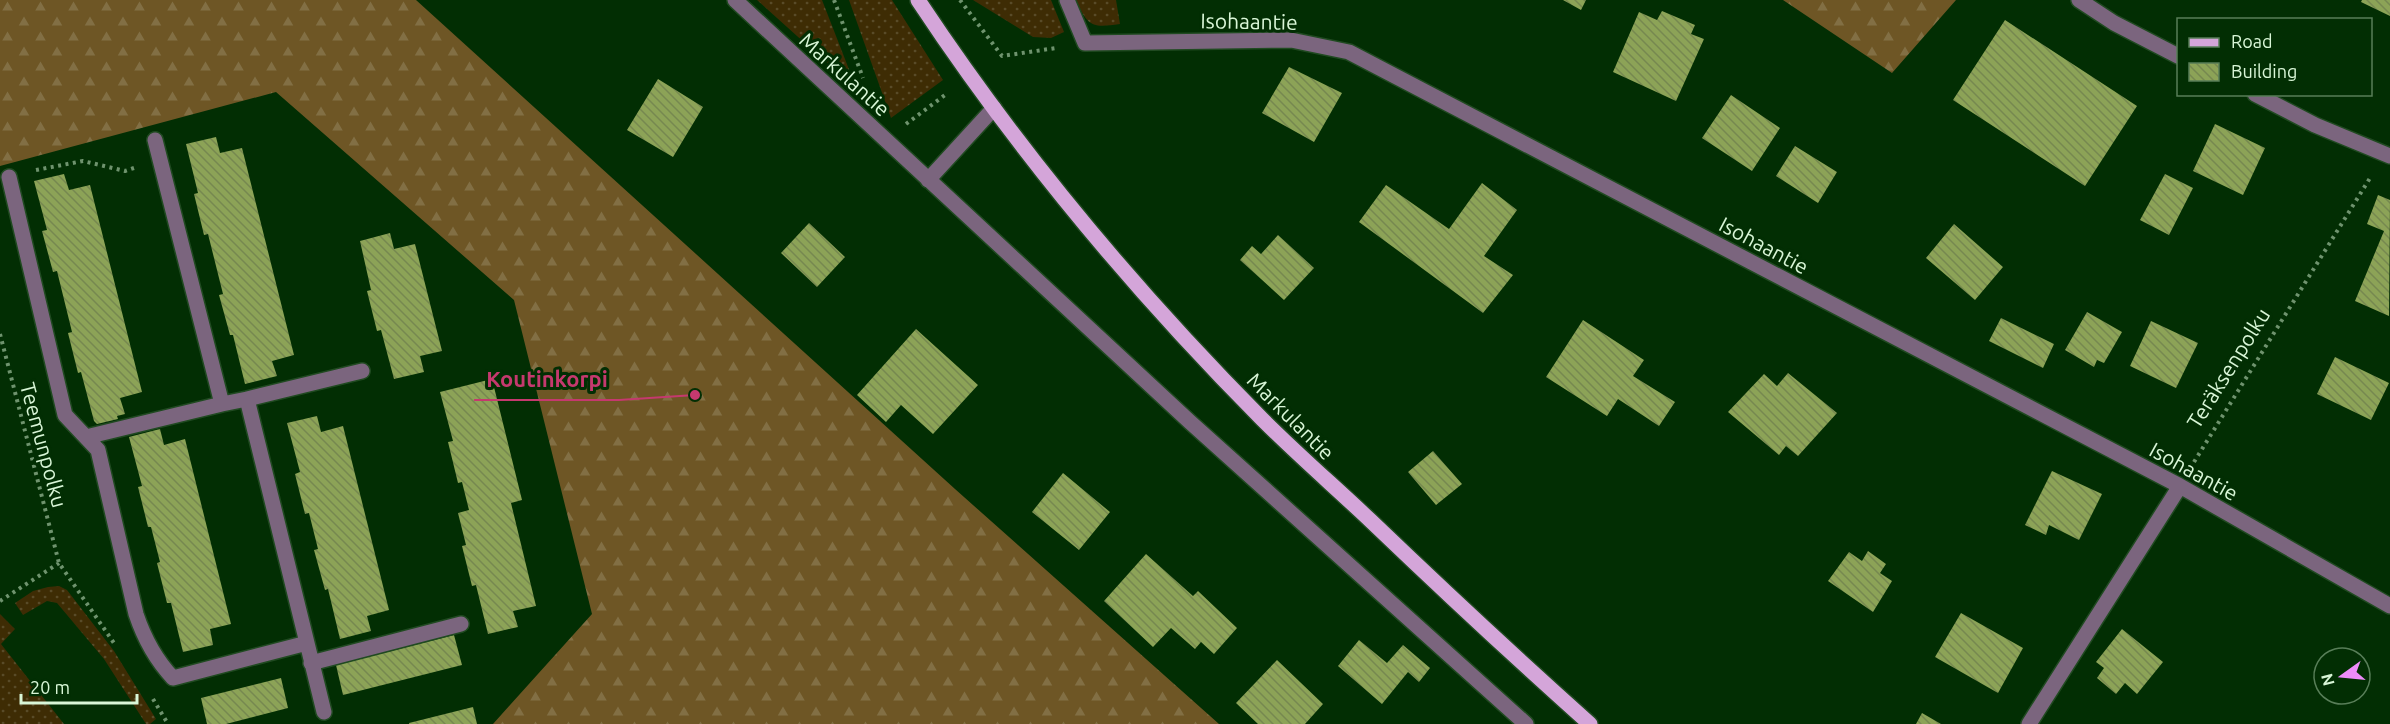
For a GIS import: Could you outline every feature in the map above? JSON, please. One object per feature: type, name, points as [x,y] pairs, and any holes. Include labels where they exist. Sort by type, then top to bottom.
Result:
[{"type":"main road","name":"Markulantie","points":[[918,0],[994,108],[1055,189],[1129,276],[1262,419],[1590,724]]},
{"type":"street","name":"Markulantie","points":[[735,0],[1190,422],[1526,724]]},
{"type":"street","points":[[1067,0],[1085,44]]},
{"type":"street","points":[[2079,0],[2114,23],[2177,55]]},
{"type":"street","name":"Isohaantie","points":[[1085,44],[1291,39],[1349,52],[2180,486],[2390,606]]},
{"type":"street","points":[[2259,96],[2315,125],[2387,155]]},
{"type":"street","points":[[928,180],[994,108]]},
{"type":"street","points":[[155,140],[222,404]]},
{"type":"street","points":[[9,177],[66,415],[98,450],[142,631],[161,665],[173,678],[307,643]]},
{"type":"street","points":[[86,437],[362,370]]},
{"type":"street","points":[[247,399],[324,712]]},
{"type":"street","points":[[2029,724],[2180,486]]},
{"type":"street","points":[[311,663],[461,624]]},
{"type":"path","points":[[834,0],[865,86]]},
{"type":"path","points":[[960,0],[1002,56],[1085,44]]},
{"type":"path","points":[[885,139],[945,95]]},
{"type":"path","name":"Teräksenpolku","points":[[2180,486],[2387,155]]},
{"type":"path","points":[[9,177],[83,162],[125,171],[161,162]]},
{"type":"path","name":"Teemunpolku","points":[[0,334],[59,563]]},
{"type":"path","points":[[0,601],[59,563],[118,649]]},
{"type":"path","points":[[151,697],[168,724]]},
{"type":"shaded area","points":[[757,0],[822,0],[857,90]]},
{"type":"shaded area","points":[[849,0],[892,0],[943,80],[891,118]]},
{"type":"shaded area","points":[[973,0],[1051,0],[1064,32],[1051,38],[1033,37]]},
{"type":"shaded area","points":[[1076,0],[1116,0],[1120,24],[1103,26],[1092,24],[1084,16]]},
{"type":"shaded area","points":[[59,586],[67,590],[114,651],[156,719],[150,724],[146,724],[104,659],[57,603],[47,601],[23,615],[15,603],[33,591]]},
{"type":"shaded area","points":[[0,614],[15,629],[1,644],[64,724],[0,724]]},
{"type":"green space","points":[[0,0],[416,0],[955,489],[1219,724],[493,724],[592,614],[514,300],[276,92],[0,166]]},
{"type":"green space","points":[[1783,0],[1956,0],[1892,73]]},
{"type":"building","points":[[1563,0],[1586,0],[1581,10]]},
{"type":"building","points":[[2362,0],[2390,0],[2390,16],[2361,2]]},
{"type":"building","points":[[1662,11],[1695,25],[1691,34],[1704,39],[1676,101],[1613,72],[1639,12],[1657,20]]},
{"type":"building","points":[[2005,20],[2137,106],[2085,186],[1953,100]]},
{"type":"building","points":[[1289,67],[1342,93],[1314,142],[1262,113]]},
{"type":"building","points":[[658,79],[703,107],[673,157],[627,130]]},
{"type":"building","points":[[1731,95],[1780,128],[1752,171],[1702,138]]},
{"type":"building","points":[[2215,124],[2265,148],[2243,195],[2193,171]]},
{"type":"building","points":[[216,137],[220,153],[242,148],[294,355],[272,361],[277,376],[245,384],[233,335],[230,335],[219,295],[223,294],[208,234],[204,235],[194,194],[198,193],[186,144]]},
{"type":"building","points":[[1795,146],[1837,172],[1818,203],[1776,176]]},
{"type":"building","points":[[64,174],[69,190],[90,185],[142,392],[120,398],[125,414],[117,416],[118,419],[97,424],[94,421],[81,372],[78,373],[68,333],[72,332],[57,271],[53,272],[42,231],[47,230],[34,181]]},
{"type":"building","points":[[2165,174],[2193,188],[2169,235],[2140,220]]},
{"type":"building","points":[[1482,183],[1517,210],[1484,256],[1513,275],[1483,313],[1359,222],[1386,185],[1449,229]]},
{"type":"building","points":[[2378,195],[2390,200],[2389,316],[2355,301],[2384,231],[2367,224]]},
{"type":"building","points":[[809,223],[845,257],[817,287],[781,253]]},
{"type":"building","points":[[1954,224],[2003,267],[1975,300],[1926,258]]},
{"type":"building","points":[[390,233],[394,249],[415,244],[442,351],[420,356],[424,372],[394,379],[381,330],[377,331],[367,291],[371,290],[360,241]]},
{"type":"building","points":[[1278,235],[1314,268],[1284,300],[1240,260],[1252,246],[1261,254]]},
{"type":"building","points":[[2087,312],[2122,332],[2104,363],[2097,360],[2094,367],[2065,350]]},
{"type":"building","points":[[2001,318],[2054,344],[2043,368],[1989,341]]},
{"type":"building","points":[[1583,320],[1644,360],[1633,376],[1675,402],[1659,426],[1618,399],[1607,416],[1546,377]]},
{"type":"building","points":[[2151,321],[2198,343],[2176,388],[2130,366]]},
{"type":"building","points":[[916,329],[978,385],[933,434],[901,405],[886,422],[857,395]]},
{"type":"building","points":[[2335,357],[2389,383],[2371,420],[2317,394]]},
{"type":"building","points":[[1788,373],[1837,413],[1798,456],[1786,446],[1779,455],[1728,412],[1764,374],[1777,386]]},
{"type":"building","points":[[492,379],[522,500],[511,503],[536,606],[513,611],[518,627],[488,634],[476,585],[472,586],[462,546],[466,545],[458,513],[469,510],[462,482],[458,483],[448,442],[453,441],[440,392]]},
{"type":"building","points":[[317,416],[321,432],[343,426],[389,610],[367,616],[371,631],[340,639],[328,589],[325,590],[314,550],[318,549],[309,513],[305,514],[295,474],[300,472],[287,423]]},
{"type":"building","points":[[160,429],[164,445],[185,439],[231,624],[210,629],[213,645],[183,652],[171,603],[167,603],[157,563],[160,562],[138,487],[142,486],[129,437]]},
{"type":"building","points":[[1433,451],[1462,484],[1436,505],[1408,472]]},
{"type":"building","points":[[2052,471],[2102,494],[2079,540],[2049,525],[2046,535],[2025,525]]},
{"type":"building","points":[[1063,473],[1110,512],[1079,550],[1032,512]]},
{"type":"building","points":[[1868,551],[1886,564],[1880,573],[1892,581],[1873,612],[1828,581],[1849,552],[1862,561]]},
{"type":"building","points":[[1146,554],[1193,596],[1198,591],[1237,628],[1214,654],[1201,642],[1195,649],[1171,628],[1153,647],[1104,601]]},
{"type":"building","points":[[1961,613],[2023,648],[1998,693],[1935,657]]},
{"type":"building","points":[[2122,629],[2163,662],[2137,694],[2125,683],[2116,694],[2097,678],[2104,668],[2096,662]]},
{"type":"building","points":[[454,635],[462,665],[343,695],[336,665]]},
{"type":"building","points":[[1359,640],[1387,663],[1403,645],[1430,668],[1419,682],[1408,672],[1382,704],[1338,666]]},
{"type":"building","points":[[1277,660],[1323,704],[1305,724],[1258,724],[1236,703]]},
{"type":"building","points":[[281,678],[288,708],[226,724],[207,724],[201,698]]},
{"type":"building","points":[[473,707],[477,724],[409,724],[409,723]]},
{"type":"building","points":[[1922,713],[1941,724],[1916,724]]},
{"type":"place","name":"Koutinkorpi","points":[[695,395]]}]
